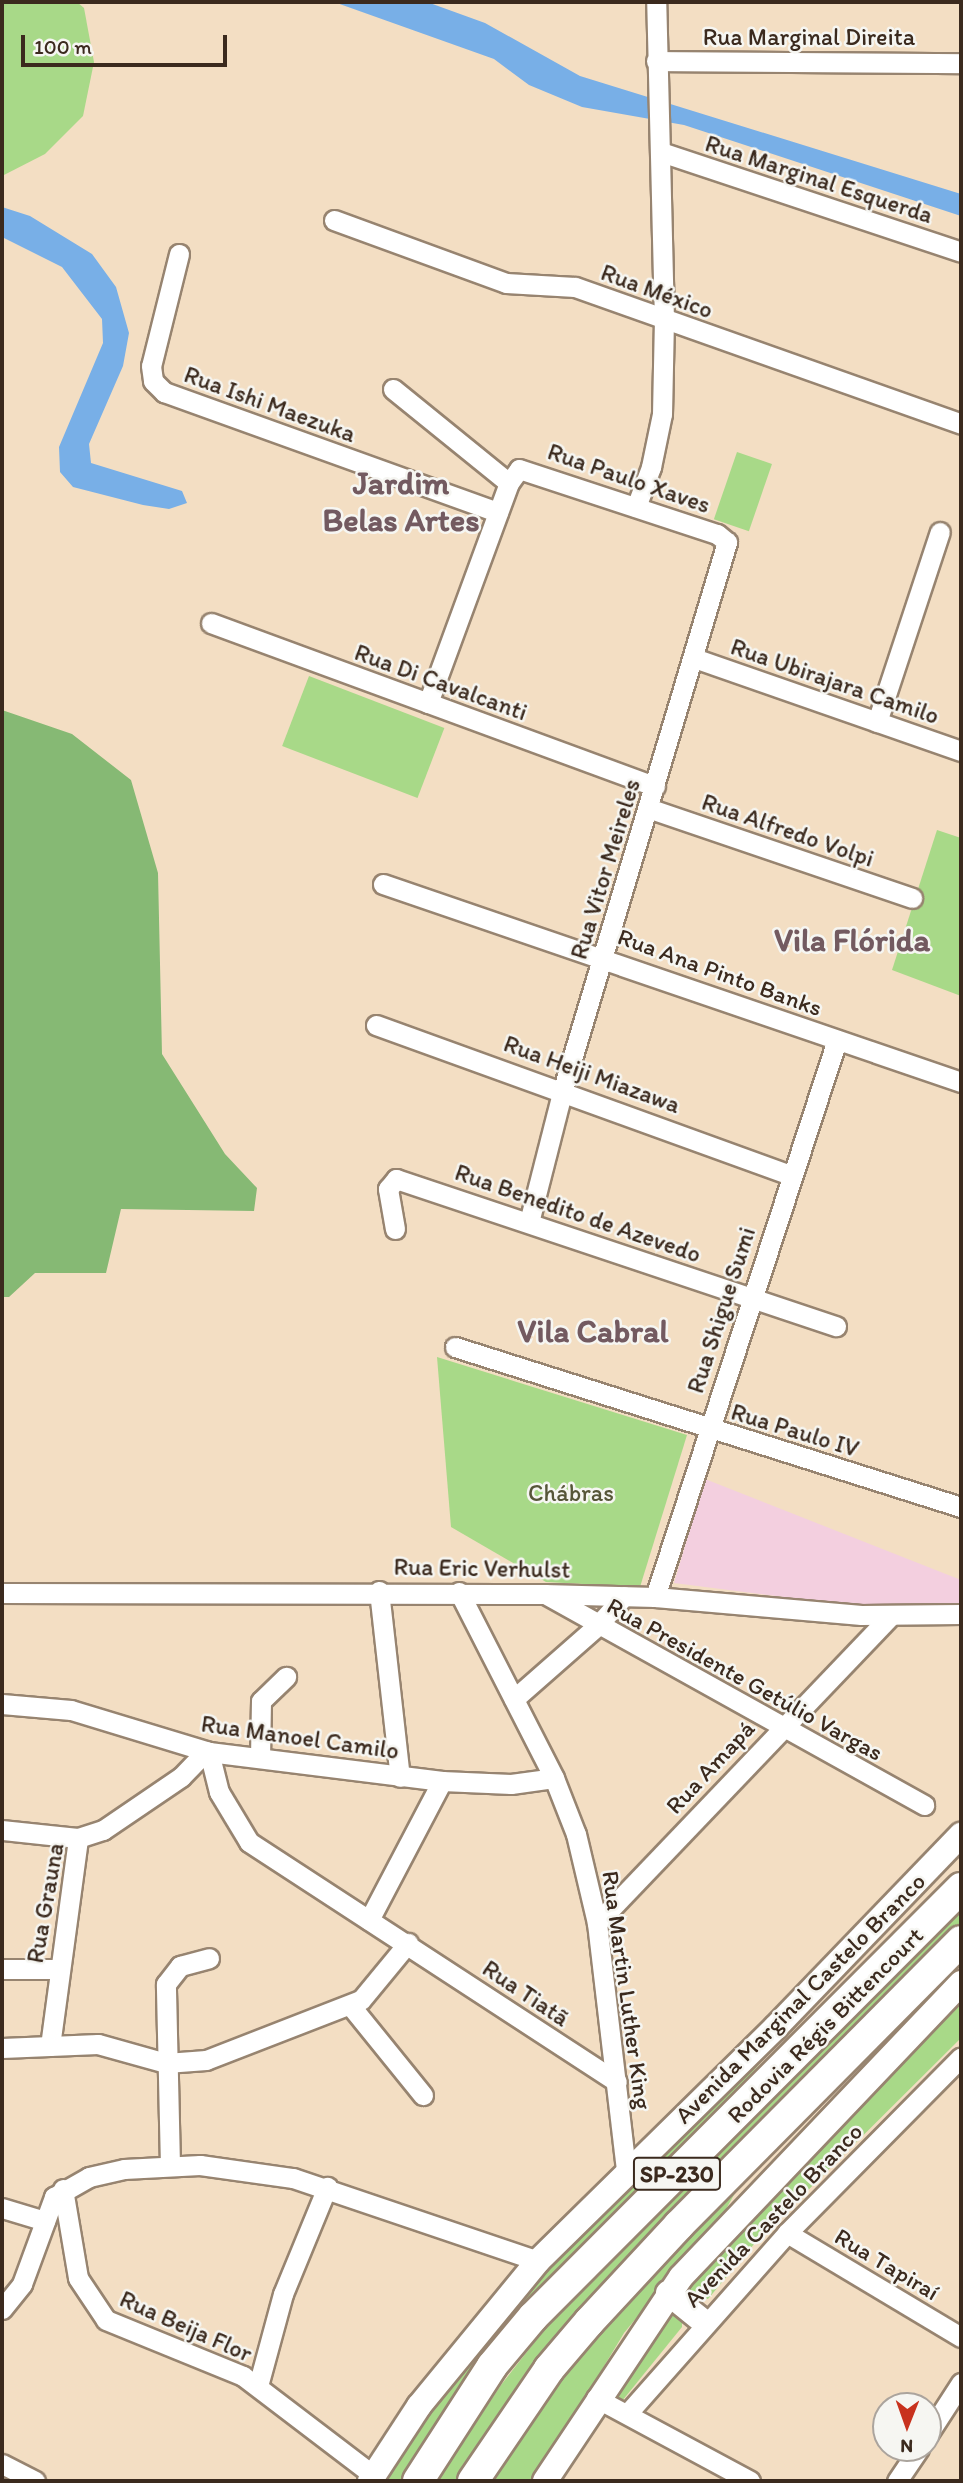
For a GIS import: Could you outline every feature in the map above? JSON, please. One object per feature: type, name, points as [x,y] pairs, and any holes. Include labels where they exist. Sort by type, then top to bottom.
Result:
[{"type":"highway","points":[[816,2035],[838,1998],[961,1869]]},
{"type":"highway","name":"Rodovia Régis Bittencourt","points":[[418,2481],[492,2367],[533,2317],[961,1888]]},
{"type":"highway","name":"Rodovia Régis Bittencourt","points":[[473,2481],[542,2378],[589,2322],[679,2225],[961,1941]]},
{"type":"main road","name":"Avenida Marginal Castelo Branco","points":[[371,2478],[419,2406],[538,2261],[626,2171],[776,2027],[961,1835]]},
{"type":"main road","points":[[545,2481],[596,2398],[668,2293],[780,2168],[961,1983]]},
{"type":"main road","points":[[668,2293],[704,2322]]},
{"type":"street","points":[[636,506],[659,439],[664,320],[656,2]]},
{"type":"street","name":"Rua Marginal Direita","points":[[656,61],[961,63]]},
{"type":"street","name":"Rua Marginal Esquerda","points":[[661,152],[961,252]]},
{"type":"street","name":"Rua México","points":[[334,220],[506,283],[575,287],[961,424]]},
{"type":"street","name":"Rua Ishi Maezuka","points":[[179,254],[151,366],[153,380],[163,392],[498,512]]},
{"type":"street","points":[[393,389],[509,483],[428,703]]},
{"type":"street","name":"Rua Paulo Xaves","points":[[509,483],[515,472],[525,469],[717,534]]},
{"type":"street","points":[[877,722],[940,532]]},
{"type":"street","name":"Rua Vitor Meireles","points":[[529,1222],[563,1089],[727,547],[717,534]]},
{"type":"street","name":"Rua Di Cavalcanti","points":[[211,623],[655,786]]},
{"type":"street","name":"Rua Ubirajara Camilo","points":[[694,658],[961,751]]},
{"type":"street","name":"Rua Alfredo Volpi","points":[[648,808],[912,898]]},
{"type":"street","name":"Rua Ana Pinto Banks","points":[[383,884],[604,957],[961,1082]]},
{"type":"street","name":"Rua Heiji Miazawa","points":[[376,1024],[563,1089],[791,1175]]},
{"type":"street","name":"Rua Shigue Sumi","points":[[655,1597],[708,1428],[837,1040]]},
{"type":"street","name":"Rua Benedito de Azevedo","points":[[395,1228],[388,1195],[396,1179],[835,1326]]},
{"type":"street","name":"Rua Paulo IV","points":[[456,1347],[961,1507]]},
{"type":"street","points":[[379,1591],[400,1777]]},
{"type":"street","name":"Rua Eric Verhulst","points":[[2,1593],[459,1592],[655,1597],[890,1616],[961,1614]]},
{"type":"street","name":"Rua Martin Luther King","points":[[459,1592],[554,1778],[576,1834],[597,1923],[626,2171]]},
{"type":"street","name":"Rua Presidente Getúlio Vargas","points":[[544,1594],[597,1626],[924,1805]]},
{"type":"street","points":[[513,1699],[597,1626],[624,1596]]},
{"type":"street","name":"Rua Amapá","points":[[597,1923],[890,1616]]},
{"type":"street","points":[[260,1758],[261,1701],[286,1677]]},
{"type":"street","name":"Rua Manoel Camilo","points":[[2,1704],[71,1710],[208,1752],[442,1781],[511,1784],[554,1778]]},
{"type":"street","points":[[208,1752],[219,1792],[248,1842],[369,1920],[442,1781]]},
{"type":"street","name":"Rua Grauna","points":[[50,2046],[57,1969],[78,1838],[103,1830],[181,1777],[208,1752]]},
{"type":"street","points":[[2,1830],[78,1838]]},
{"type":"street","name":"Rua Tiatã","points":[[369,1920],[617,2082]]},
{"type":"street","points":[[2,2048],[111,2045],[166,2063],[206,2060],[367,1996],[408,1943]]},
{"type":"street","points":[[170,2166],[166,1984],[180,1966],[209,1958]]},
{"type":"street","points":[[3,1969],[57,1969]]},
{"type":"street","points":[[350,2005],[423,2095]]},
{"type":"street","name":"Avenida Castelo Branco","points":[[626,2414],[704,2322],[787,2233],[957,2068]]},
{"type":"street","points":[[2,2309],[22,2284],[54,2197],[63,2189],[89,2177],[170,2166],[234,2168],[327,2187],[538,2261]]},
{"type":"street","name":"Rua Beija Flor","points":[[258,2386],[283,2294],[327,2187]]},
{"type":"street","name":"Rua Beija Flor","points":[[63,2189],[78,2278],[97,2311],[115,2326],[219,2363],[258,2386],[371,2478]]},
{"type":"street","points":[[2,2208],[45,2221]]},
{"type":"street","name":"Rua Tapiraí","points":[[787,2233],[961,2337]]},
{"type":"street","points":[[942,2412],[961,2383]]},
{"type":"street","points":[[596,2398],[750,2481]]},
{"type":"street","points":[[897,2481],[910,2462]]},
{"type":"street","points":[[2,2464],[35,2481]]},
{"type":"shaded area","points":[[705,1479],[961,1580],[961,1607],[871,1608],[674,1583]]},
{"type":"green space","points":[[2,2],[77,2],[84,8],[94,62],[83,116],[45,154],[2,176]]},
{"type":"green space","points":[[737,452],[772,464],[749,531],[714,519]]},
{"type":"green space","points":[[309,676],[444,728],[417,798],[282,746]]},
{"type":"green space","points":[[2,710],[72,734],[131,780],[158,873],[162,1054],[225,1154],[257,1188],[254,1211],[121,1209],[106,1273],[35,1273],[9,1297],[2,1297]]},
{"type":"green space","points":[[937,830],[961,838],[961,996],[892,970]]},
{"type":"green space","name":"Chábras","points":[[437,1357],[687,1435],[640,1587],[546,1582],[451,1527]]},
{"type":"green space","points":[[961,1907],[961,1925],[757,2123],[567,2324],[457,2481],[437,2481],[501,2385],[555,2316]]},
{"type":"green space","points":[[961,1995],[961,2038],[755,2243],[708,2299],[690,2295],[687,2285]]},
{"type":"green space","points":[[762,2061],[406,2481],[387,2481],[416,2427],[460,2365],[587,2224]]},
{"type":"green space","points":[[748,2170],[726,2209],[624,2333],[535,2481],[490,2481],[558,2379],[603,2325]]},
{"type":"green space","points":[[673,2311],[682,2319],[682,2327],[622,2401],[616,2400],[610,2387]]},
{"type":"water","points":[[334,2],[427,2],[485,23],[580,76],[961,194],[961,216],[684,125],[582,107],[529,85],[494,59]]},
{"type":"water","points":[[2,207],[30,216],[92,254],[116,287],[129,333],[123,366],[89,444],[91,463],[182,491],[187,503],[169,509],[143,505],[73,487],[60,472],[59,447],[103,343],[102,319],[62,267],[2,237]]},
{"type":"district","name":"Jardim Belas Artes","points":[[401,502]]},
{"type":"district","name":"Vila Flórida","points":[[852,940]]},
{"type":"district","name":"Vila Cabral","points":[[593,1331]]}]
